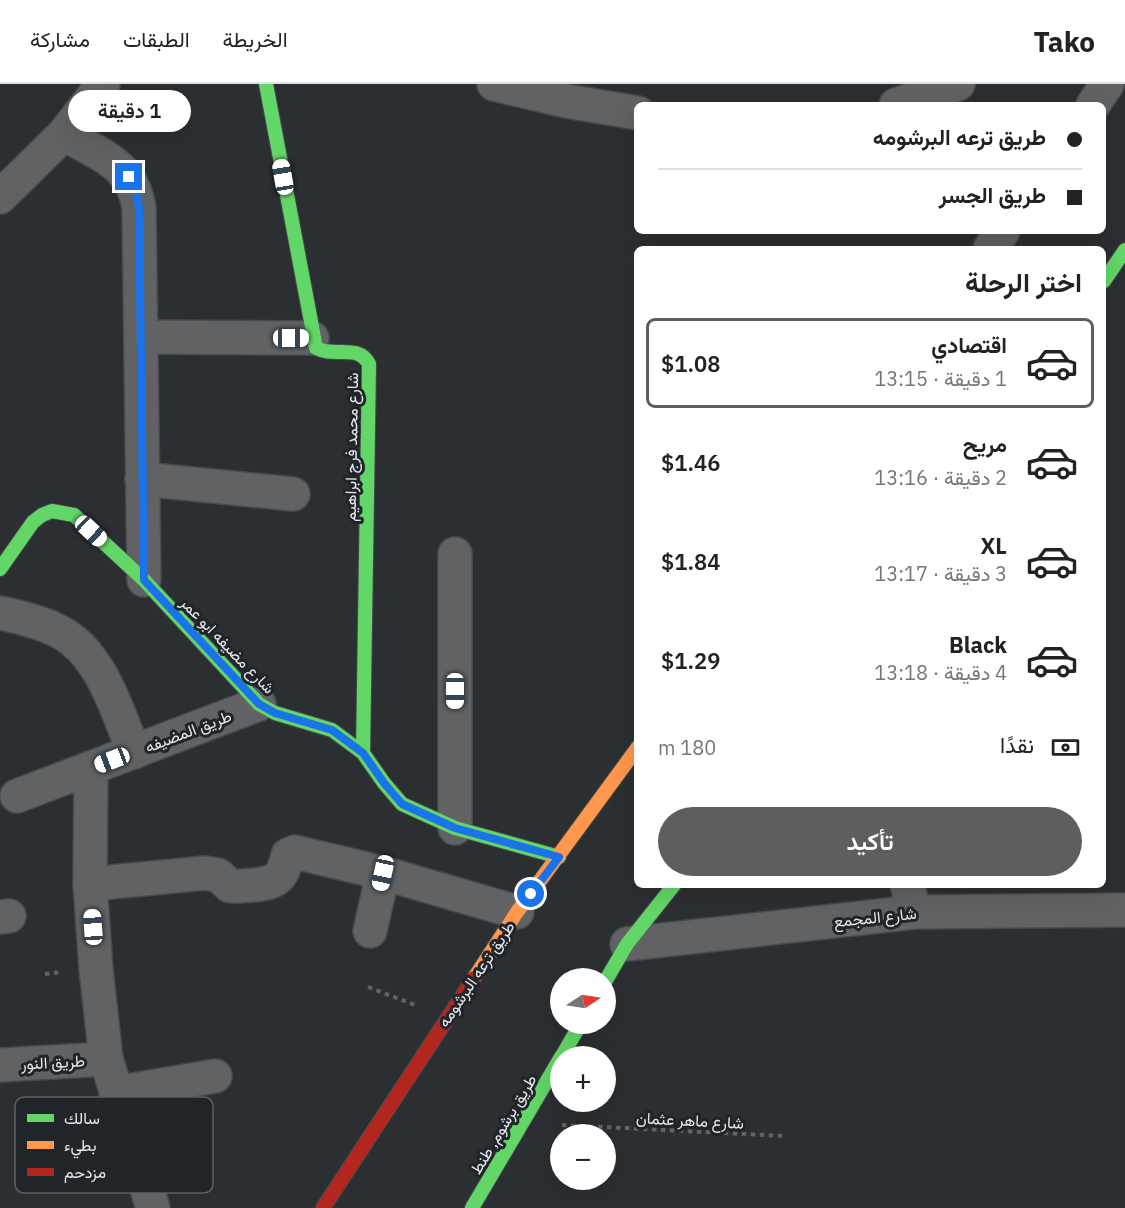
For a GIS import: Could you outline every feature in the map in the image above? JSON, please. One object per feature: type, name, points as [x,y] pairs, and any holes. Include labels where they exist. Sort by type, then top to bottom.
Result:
[{"type":"street","points":[[0,197],[64,134],[103,84]]},
{"type":"street","points":[[141,337],[312,338],[266,84]]},
{"type":"street","points":[[494,84],[566,101],[634,112]]},
{"type":"street","points":[[905,102],[958,84]]},
{"type":"street","points":[[1094,102],[1107,84]]},
{"type":"street","points":[[64,134],[118,165],[129,177],[136,192],[139,208],[144,580]]},
{"type":"street","points":[[1106,278],[1125,250]]},
{"type":"street","name":"شارع محمد فرج ابراهيم","points":[[312,338],[316,348],[324,354],[361,352],[367,357],[369,364],[363,753]]},
{"type":"street","points":[[142,479],[293,494]]},
{"type":"street","name":"شارع مضيفه ابو عمر","points":[[0,569],[33,522],[42,515],[52,511],[74,515],[144,580],[259,704],[275,713],[332,730],[363,753],[402,804],[455,828],[559,857]]},
{"type":"street","points":[[455,554],[455,828]]},
{"type":"street","points":[[0,613],[29,619],[60,632],[86,653],[105,682],[134,752]]},
{"type":"street","name":"طريق المضيفه","points":[[17,796],[259,704]]},
{"type":"street","name":"طريق ترعه البرشومه","points":[[323,1208],[517,912],[634,753]]},
{"type":"street","points":[[91,768],[90,885],[96,969],[106,1059],[117,1097]]},
{"type":"street","points":[[90,885],[205,873],[218,876],[230,886],[268,883],[275,881],[281,875],[288,855],[292,852],[383,873],[517,912]]},
{"type":"street","points":[[370,931],[383,873]]},
{"type":"street","points":[[613,968],[627,944],[672,888]]},
{"type":"street","name":"شارع المجمع","points":[[627,944],[911,899],[1125,910]]},
{"type":"street","name":"طريق النور","points":[[0,1065],[106,1059]]},
{"type":"street","points":[[116,1093],[215,1076]]},
{"type":"street","name":"طريق برشوم, طنط","points":[[472,1208],[550,1076]]},
{"type":"street","points":[[148,1193],[153,1208]]},
{"type":"path","points":[[368,987],[446,1018]]},
{"type":"path","name":"شارع ماهر عثمان","points":[[523,1123],[785,1136]]},
{"type":"traffic: fast","points":[[266,84],[316,348],[330,352],[359,354],[369,364],[363,753]]},
{"type":"traffic: fast","points":[[1106,278],[1125,250]]},
{"type":"traffic: fast","points":[[0,569],[33,522],[42,515],[52,511],[74,515],[144,580],[259,704],[275,713],[332,730],[363,753],[402,804],[455,828],[559,857]]},
{"type":"traffic: fast","points":[[613,968],[627,944],[672,888]]},
{"type":"traffic: fast","points":[[568,1046],[575,1034]]},
{"type":"traffic: fast","points":[[472,1208],[550,1076]]},
{"type":"traffic: slow","points":[[474,978],[517,912],[634,752]]},
{"type":"traffic: jam","points":[[323,1208],[474,978]]},
{"type":"route","points":[[129,177],[136,192],[139,208],[144,580],[259,704],[275,713],[332,730],[363,753],[402,804],[455,828],[559,857],[531,894]]}]
